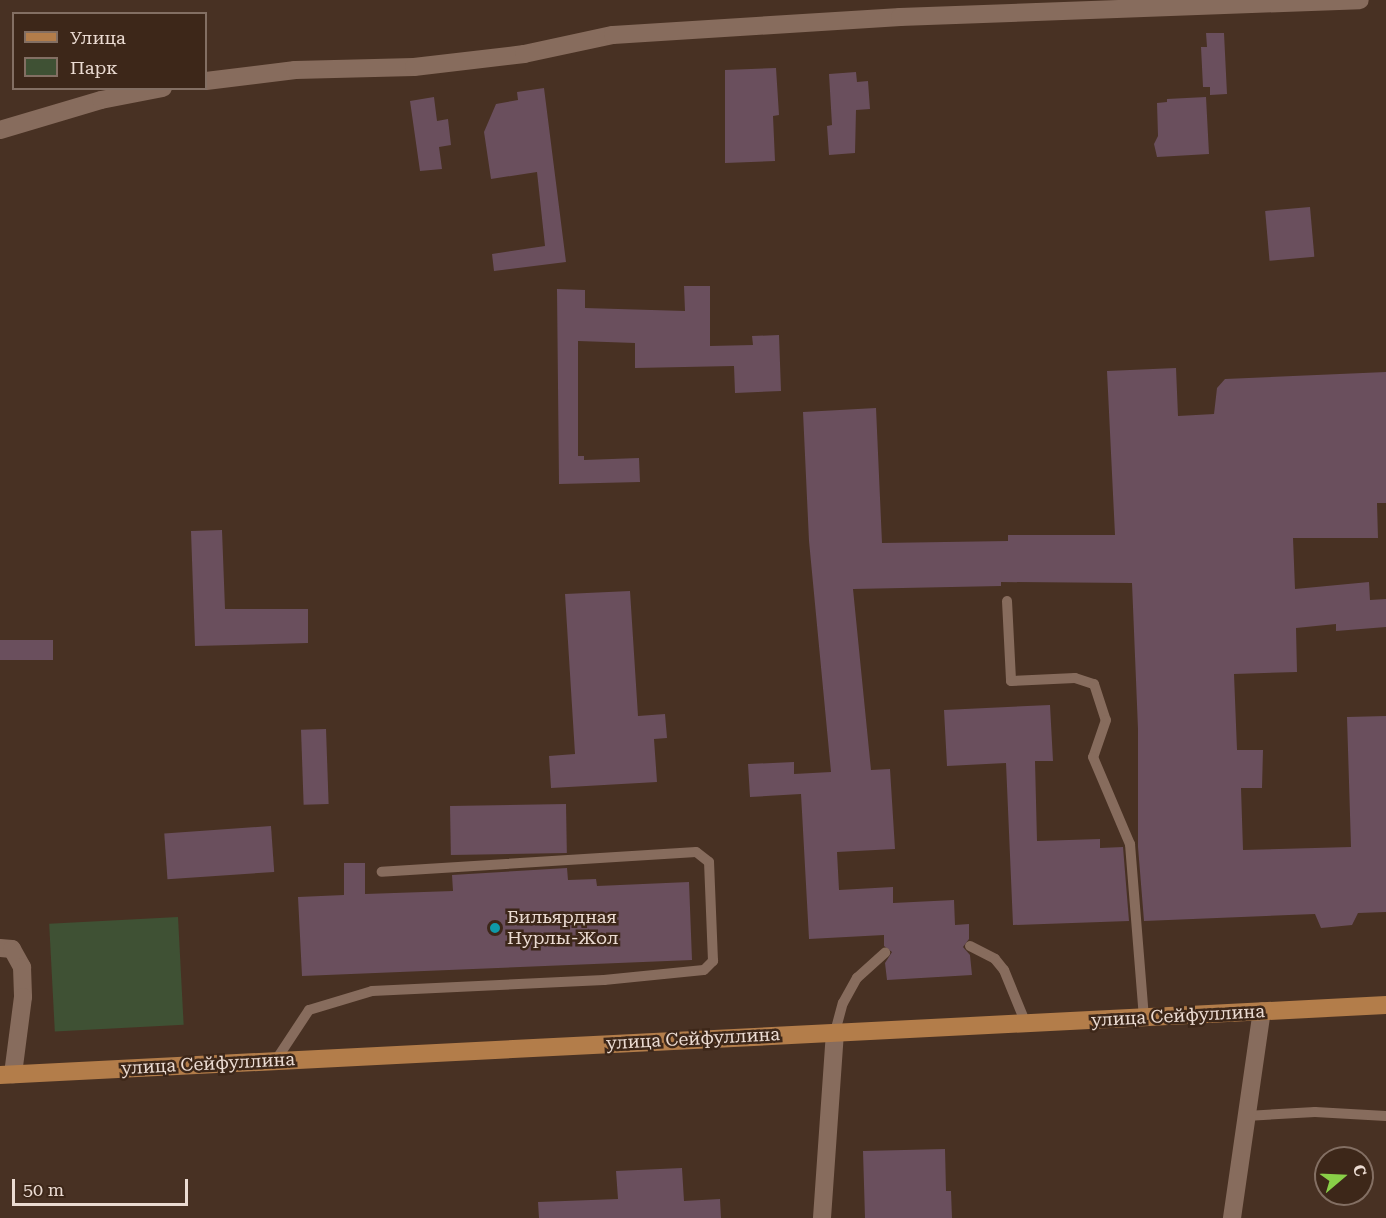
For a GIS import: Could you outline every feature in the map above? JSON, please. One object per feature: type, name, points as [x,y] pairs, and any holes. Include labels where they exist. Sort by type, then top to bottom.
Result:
[{"type":"main road","name":"улица Сейфуллина","points":[[6,1075],[1386,1005]]},
{"type":"street","points":[[207,81],[295,70],[414,67],[524,54],[614,35],[900,17],[1359,0]]},
{"type":"street","points":[[0,130],[101,100],[153,90]]},
{"type":"street","points":[[0,948],[12,949],[22,967],[23,997],[6,1075]]},
{"type":"street","points":[[1232,1218],[1262,1011]]},
{"type":"street","points":[[822,1218],[836,1032]]},
{"type":"lane","points":[[1007,601],[1011,681],[1075,678],[1094,684],[1106,720],[1093,757],[1130,844],[1144,1018]]},
{"type":"lane","points":[[276,1060],[309,1010],[372,991],[604,980],[704,970],[713,961],[710,862],[696,852],[382,872]]},
{"type":"lane","points":[[970,946],[995,959],[1004,970],[1026,1024]]},
{"type":"lane","points":[[836,1032],[843,1003],[857,978],[885,953]]},
{"type":"lane","points":[[1246,1116],[1315,1112],[1386,1116]]},
{"type":"green space","points":[[178,917],[184,1025],[55,1032],[49,924]]},
{"type":"building","points":[[1206,33],[1224,33],[1227,94],[1210,95],[1210,87],[1203,87],[1201,47],[1207,47]]},
{"type":"building","points":[[776,68],[779,115],[773,116],[775,161],[725,163],[725,70]]},
{"type":"building","points":[[856,72],[857,82],[868,81],[870,109],[856,110],[855,153],[829,155],[827,126],[832,125],[829,74]]},
{"type":"building","points":[[544,88],[566,262],[494,271],[492,254],[545,246],[537,172],[491,179],[484,132],[496,104],[518,100],[517,92]]},
{"type":"building","points":[[434,97],[437,121],[448,119],[451,145],[439,147],[442,169],[420,171],[410,101]]},
{"type":"building","points":[[1206,97],[1209,154],[1157,157],[1154,144],[1158,136],[1157,103],[1167,102],[1167,99]]},
{"type":"building","points":[[1310,207],[1314,257],[1270,261],[1265,211]]},
{"type":"building","points":[[684,286],[710,286],[710,346],[753,345],[752,336],[779,335],[781,391],[735,393],[734,366],[635,368],[635,343],[578,341],[578,456],[584,456],[584,460],[639,458],[640,482],[559,484],[557,289],[585,290],[585,308],[685,311]]},
{"type":"building","points":[[1176,368],[1178,416],[1214,414],[1217,388],[1225,379],[1386,372],[1386,503],[1377,503],[1378,538],[1293,538],[1295,589],[1369,582],[1370,600],[1386,599],[1386,627],[1336,631],[1336,624],[1296,628],[1297,672],[1234,674],[1237,750],[1263,750],[1262,788],[1241,788],[1243,850],[1351,847],[1347,717],[1386,716],[1386,912],[1358,913],[1352,925],[1321,928],[1315,914],[1144,921],[1138,847],[1138,729],[1132,583],[1001,582],[1001,586],[853,589],[871,770],[890,769],[895,849],[837,852],[839,890],[893,887],[893,903],[954,900],[955,925],[969,924],[969,939],[963,947],[970,955],[972,975],[887,980],[885,963],[892,952],[884,946],[884,935],[809,939],[801,794],[750,797],[748,764],[794,762],[794,774],[831,772],[809,541],[803,412],[876,408],[882,543],[1008,541],[1008,535],[1115,535],[1107,371]]},
{"type":"building","points":[[222,530],[225,609],[308,609],[308,643],[195,646],[191,531]]},
{"type":"building","points":[[630,591],[638,716],[665,714],[667,738],[654,739],[657,782],[551,788],[549,756],[575,754],[565,594]]},
{"type":"building","points":[[0,640],[53,640],[53,660],[0,660]]},
{"type":"building","points":[[1050,705],[1053,761],[1035,761],[1037,841],[1100,839],[1100,848],[1123,847],[1129,921],[1013,925],[1006,763],[947,766],[944,710]]},
{"type":"building","points":[[326,729],[329,804],[304,805],[301,730]]},
{"type":"building","points":[[566,804],[567,853],[451,855],[450,806]]},
{"type":"building","points":[[271,826],[274,872],[167,879],[164,833]]},
{"type":"building","name":"Бильярдная Нурлы-Жол","points":[[344,863],[365,863],[365,894],[453,891],[452,875],[567,868],[568,880],[596,879],[597,886],[689,882],[692,960],[302,976],[298,897],[344,895]]},
{"type":"building","points":[[945,1149],[946,1191],[951,1191],[952,1218],[865,1218],[863,1151]]},
{"type":"building","points":[[682,1168],[684,1201],[720,1199],[721,1218],[539,1218],[538,1202],[618,1199],[616,1171]]},
{"type":"place","name":"Бильярдная Нурлы-Жол","points":[[495,928]]}]
